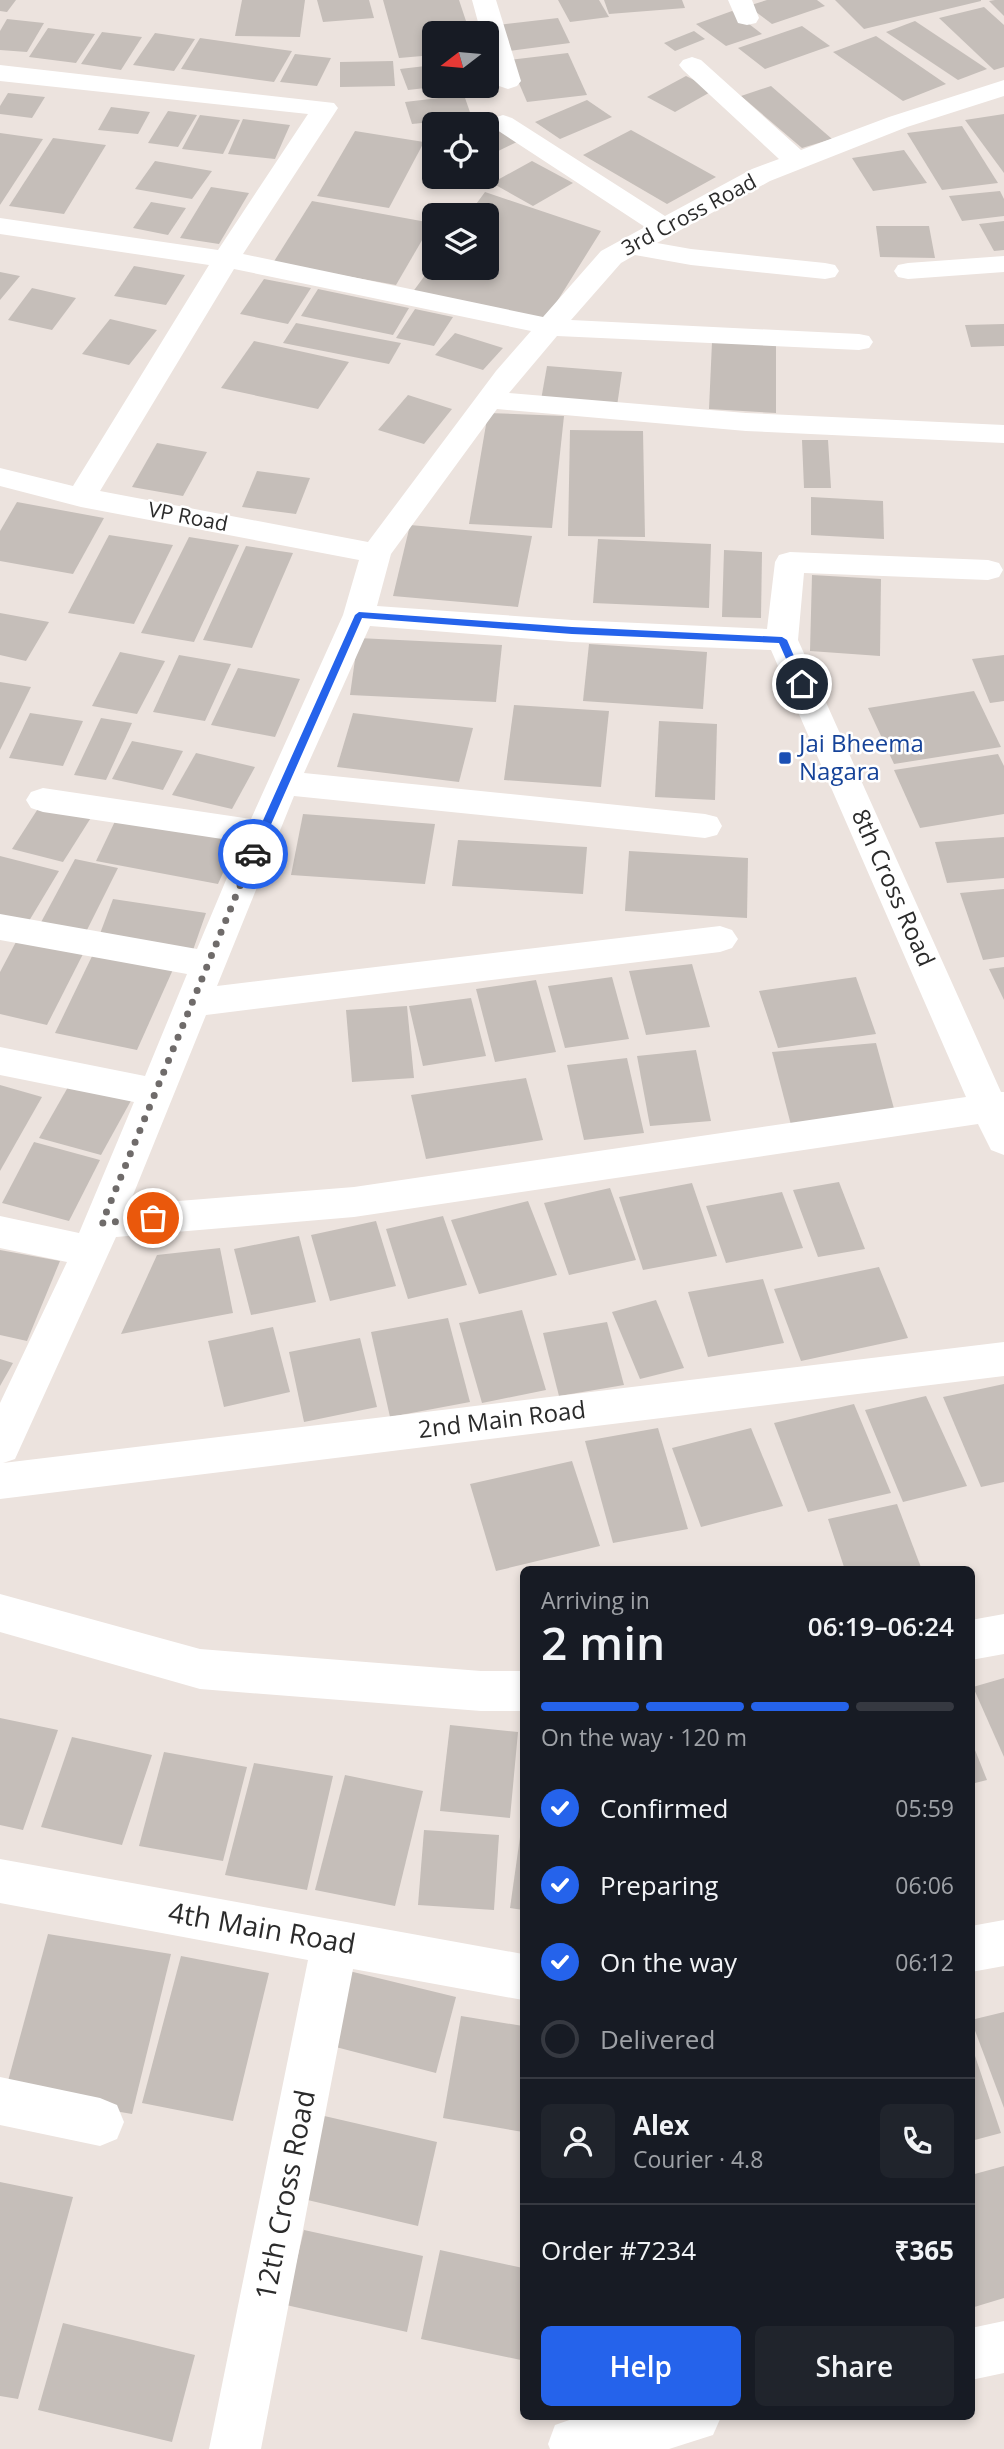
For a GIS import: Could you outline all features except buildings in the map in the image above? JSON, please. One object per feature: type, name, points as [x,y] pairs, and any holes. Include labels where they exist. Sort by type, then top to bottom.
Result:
[{"type":"street","points":[[484,0],[508,80]]},
{"type":"street","points":[[692,65],[797,161]]},
{"type":"street","points":[[0,73],[326,108],[226,259],[81,497]]},
{"type":"street","name":"3rd Cross Road","points":[[376,553],[489,400],[611,257],[761,175],[898,122],[1004,88]]},
{"type":"street","points":[[503,123],[665,228]]},
{"type":"street","points":[[0,226],[226,259],[550,327],[859,342]]},
{"type":"street","points":[[632,246],[691,257],[825,271]]},
{"type":"street","points":[[908,271],[1004,264]]},
{"type":"street","points":[[489,400],[746,422],[1004,434]]},
{"type":"street","name":"VP Road","points":[[3,484],[376,553]]},
{"type":"street","points":[[0,1446],[97,1237],[282,783],[359,615],[376,553]]},
{"type":"street","points":[[359,615],[572,631],[782,640],[790,562],[988,570]]},
{"type":"street","name":"8th Cross Road","points":[[782,640],[999,1118]]},
{"type":"street","points":[[282,783],[705,826]]},
{"type":"street","points":[[43,800],[261,834]]},
{"type":"street","points":[[0,928],[207,964]]},
{"type":"street","points":[[191,1003],[720,939]]},
{"type":"street","points":[[0,1061],[155,1092]]},
{"type":"street","points":[[0,1232],[97,1237],[999,1118]]},
{"type":"street","name":"2nd Main Road","points":[[0,1481],[1004,1359]]},
{"type":"street","points":[[0,1613],[200,1669],[481,1691],[520,1691]]},
{"type":"street","points":[[975,1639],[1004,1634]]},
{"type":"street","name":"4th Main Road","points":[[0,1881],[520,1977]]},
{"type":"street","name":"12th Cross Road","points":[[235,2449],[335,1941]]},
{"type":"street","points":[[975,1949],[1004,1943]]},
{"type":"street","points":[[0,2101],[100,2122]]},
{"type":"street","points":[[975,2353],[1004,2347]]},
{"type":"street","points":[[575,2437],[677,2420]]},
{"type":"way so far","points":[[153,1218],[102,1223],[253,854]]},
{"type":"place","name":"Jai Bheema Nagara","points":[[785,758]]},
{"type":"route","points":[[253,854],[282,783],[359,615],[572,631],[782,640],[802,684]]}]
